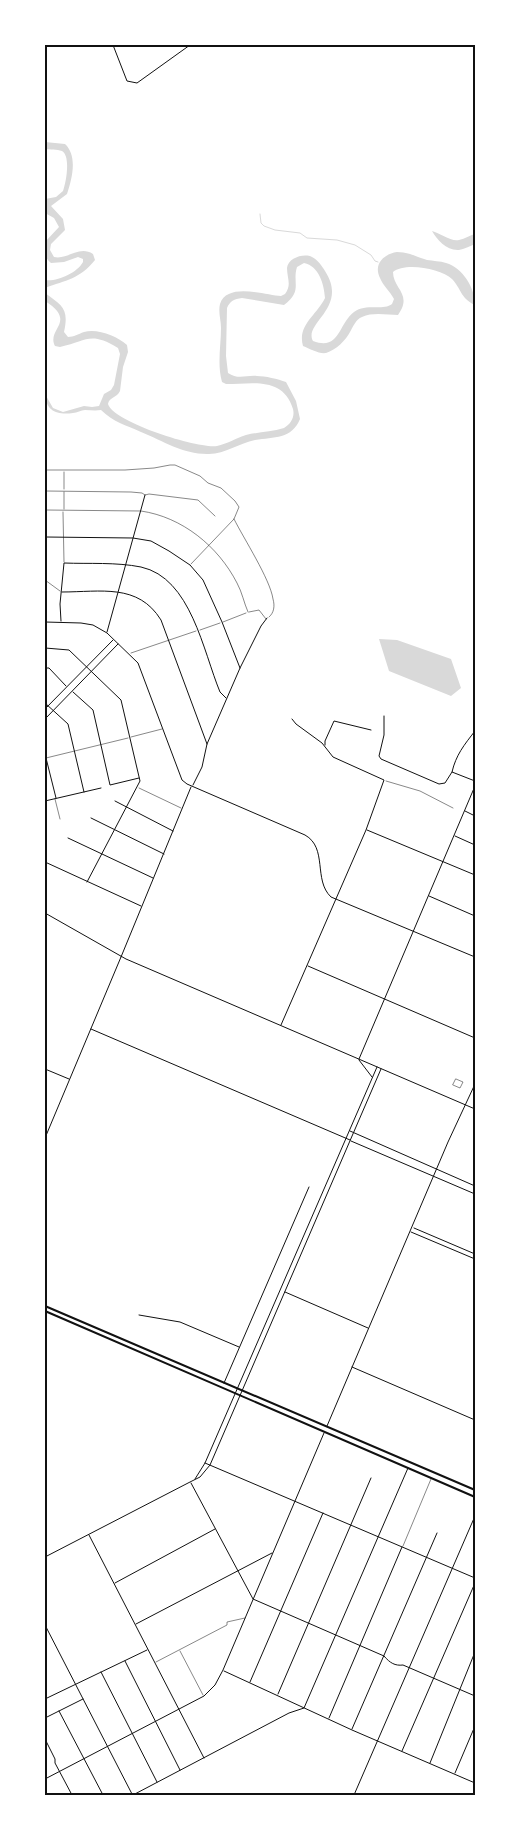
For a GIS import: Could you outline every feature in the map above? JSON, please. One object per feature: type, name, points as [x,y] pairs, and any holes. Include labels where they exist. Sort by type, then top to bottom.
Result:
[{"type":"main road","points":[[45,1306],[475,1490]]},
{"type":"main road","points":[[45,1311],[475,1497]]},
{"type":"main road","points":[[300,1422],[302,1417]]},
{"type":"main road","points":[[360,1448],[362,1442]]},
{"type":"street","points":[[113,45],[127,81],[137,83],[141,82],[190,45]]},
{"type":"street","points":[[107,633],[146,495]]},
{"type":"street","points":[[45,537],[133,538],[151,541],[169,551],[190,566],[203,580],[240,668]]},
{"type":"street","points":[[61,622],[60,604],[64,563],[126,564],[150,570],[165,578],[174,586],[184,600],[220,692],[226,698]]},
{"type":"street","points":[[62,592],[128,593],[140,598],[154,608],[161,620],[207,744]]},
{"type":"street","points":[[45,1138],[182,809],[202,767],[207,744],[226,698],[256,635],[267,619]]},
{"type":"street","points":[[45,622],[93,625],[107,633],[138,663],[182,780],[187,784],[310,838],[318,849],[324,889],[335,899],[475,957]]},
{"type":"street","points":[[45,709],[114,640]]},
{"type":"street","points":[[45,719],[118,644]]},
{"type":"street","points":[[45,648],[69,650],[121,700],[140,782],[87,882]]},
{"type":"street","points":[[45,668],[49,668],[67,687]]},
{"type":"street","points":[[72,691],[92,710],[110,785],[139,778]]},
{"type":"street","points":[[45,703],[68,724],[84,792]]},
{"type":"street","points":[[384,716],[384,734],[379,756],[381,759],[439,784],[445,783],[452,772],[453,764],[462,746],[475,732]]},
{"type":"street","points":[[280,1026],[366,830],[384,780],[333,757],[325,746],[292,719]]},
{"type":"street","points":[[325,746],[325,741],[334,721],[371,730]]},
{"type":"street","points":[[45,754],[55,799]]},
{"type":"street","points":[[452,772],[475,781]]},
{"type":"street","points":[[359,1060],[475,786]]},
{"type":"street","points":[[45,801],[101,788]]},
{"type":"street","points":[[115,802],[173,831]]},
{"type":"street","points":[[465,812],[475,816]]},
{"type":"street","points":[[91,818],[164,854]]},
{"type":"street","points":[[366,830],[475,875]]},
{"type":"street","points":[[454,836],[475,845]]},
{"type":"street","points":[[68,838],[154,878]]},
{"type":"street","points":[[45,862],[142,906]]},
{"type":"street","points":[[429,896],[475,916]]},
{"type":"street","points":[[45,913],[121,957],[475,1109]]},
{"type":"street","points":[[307,965],[475,1038]]},
{"type":"street","points":[[91,1029],[475,1194]]},
{"type":"street","points":[[359,1060],[373,1077]]},
{"type":"street","points":[[190,1482],[197,1477],[205,1463],[377,1067]]},
{"type":"street","points":[[45,1069],[69,1080]]},
{"type":"street","points":[[45,1557],[200,1477],[210,1465],[382,1069]]},
{"type":"street","points":[[371,1081],[376,1082]]},
{"type":"street","points":[[327,1427],[475,1084]]},
{"type":"street","points":[[349,1131],[475,1186]]},
{"type":"street","points":[[224,1383],[309,1187]]},
{"type":"street","points":[[412,1227],[475,1254]]},
{"type":"street","points":[[410,1232],[475,1259]]},
{"type":"street","points":[[462,1253],[464,1249]]},
{"type":"street","points":[[285,1292],[369,1328]]},
{"type":"street","points":[[139,1315],[180,1322],[240,1347]]},
{"type":"street","points":[[352,1367],[475,1420]]},
{"type":"street","points":[[45,1779],[204,1696],[215,1685],[324,1432]]},
{"type":"street","points":[[205,1463],[475,1578]]},
{"type":"street","points":[[45,1625],[133,1795],[289,1713],[304,1708],[408,1468]]},
{"type":"street","points":[[278,1695],[371,1478]]},
{"type":"street","points":[[190,1482],[253,1599],[384,1656],[389,1662],[397,1666],[404,1665],[475,1696]]},
{"type":"street","points":[[250,1682],[323,1513]]},
{"type":"street","points":[[354,1795],[475,1516]]},
{"type":"street","points":[[114,1584],[215,1529]]},
{"type":"street","points":[[352,1730],[437,1533]]},
{"type":"street","points":[[88,1534],[204,1758]]},
{"type":"street","points":[[328,1719],[402,1547]]},
{"type":"street","points":[[135,1625],[273,1553]]},
{"type":"street","points":[[402,1752],[475,1583]]},
{"type":"street","points":[[45,1699],[148,1649]]},
{"type":"street","points":[[430,1763],[475,1652]]},
{"type":"street","points":[[124,1661],[181,1770]]},
{"type":"street","points":[[223,1670],[352,1730],[475,1783]]},
{"type":"street","points":[[101,1672],[157,1782]]},
{"type":"street","points":[[45,1718],[83,1699]]},
{"type":"street","points":[[59,1711],[103,1795]]},
{"type":"street","points":[[455,1774],[475,1726]]},
{"type":"street","points":[[45,1739],[72,1795]]},
{"type":"lane","points":[[45,470],[125,470],[170,465],[180,466],[200,476],[208,483],[221,488],[238,507],[234,518],[190,566]]},
{"type":"lane","points":[[64,471],[64,563]]},
{"type":"lane","points":[[45,491],[131,492],[198,500],[215,516]]},
{"type":"lane","points":[[45,510],[141,511],[153,513],[178,523],[208,545],[222,559],[238,584],[248,612]]},
{"type":"lane","points":[[130,654],[248,612],[258,610],[267,619],[271,615],[274,610],[273,597],[234,518]]},
{"type":"lane","points":[[45,580],[62,592]]},
{"type":"lane","points":[[46,758],[163,729]]},
{"type":"lane","points":[[384,780],[420,791],[453,808]]},
{"type":"lane","points":[[137,787],[182,809]]},
{"type":"lane","points":[[55,799],[60,819]]},
{"type":"lane","points":[[402,1547],[431,1478]]},
{"type":"lane","points":[[155,1662],[227,1626],[227,1622],[245,1618]]},
{"type":"lane","points":[[179,1650],[204,1696]]},
{"type":"shaded area","points":[[45,142],[65,144],[72,155],[73,161],[71,182],[67,194],[51,206],[63,219],[65,230],[51,244],[50,250],[54,257],[64,257],[83,251],[88,252],[93,254],[95,260],[78,275],[45,288],[45,280],[55,280],[72,273],[80,266],[83,259],[78,257],[64,262],[51,263],[46,256],[45,242],[59,227],[54,218],[45,213],[45,199],[56,197],[63,191],[67,164],[65,154],[62,151],[45,149]]},
{"type":"shaded area","points":[[432,231],[449,239],[456,240],[475,234],[475,244],[459,250],[450,249]]},
{"type":"shaded area","points":[[397,252],[427,260],[444,262],[458,269],[467,280],[473,292],[475,305],[466,299],[455,282],[447,275],[431,269],[405,267],[398,269],[393,272],[394,278],[404,302],[398,315],[375,314],[360,318],[346,338],[333,350],[326,353],[314,351],[303,346],[302,339],[305,326],[325,298],[320,276],[309,265],[304,263],[297,267],[295,291],[290,300],[284,305],[242,298],[233,301],[228,306],[226,356],[228,373],[235,376],[264,377],[286,382],[296,401],[300,419],[297,426],[287,434],[255,440],[219,453],[198,453],[173,446],[120,423],[110,418],[101,410],[58,413],[48,405],[45,394],[53,408],[63,412],[84,406],[99,406],[104,394],[111,390],[114,385],[120,354],[118,348],[101,340],[94,339],[83,340],[60,347],[55,346],[53,340],[59,325],[59,314],[55,308],[45,301],[45,293],[63,309],[66,318],[64,332],[68,337],[95,331],[112,336],[127,345],[128,352],[123,367],[120,391],[108,404],[113,411],[124,419],[175,439],[207,446],[217,446],[246,435],[284,428],[292,420],[293,409],[282,391],[266,384],[226,384],[222,382],[219,310],[224,297],[230,293],[247,291],[281,296],[285,294],[288,288],[288,264],[293,259],[301,256],[312,257],[318,261],[325,271],[331,284],[332,295],[329,305],[314,328],[312,334],[313,341],[329,342],[338,335],[354,312],[359,309],[384,307],[392,304],[394,299],[381,281],[378,268],[384,257]]},
{"type":"shaded area","points":[[379,639],[397,640],[451,659],[461,688],[451,696],[389,671]]},
{"type":"waterway","points":[[260,214],[261,223],[264,226],[275,230],[300,233],[307,238],[337,240],[355,245],[378,262]]}]
